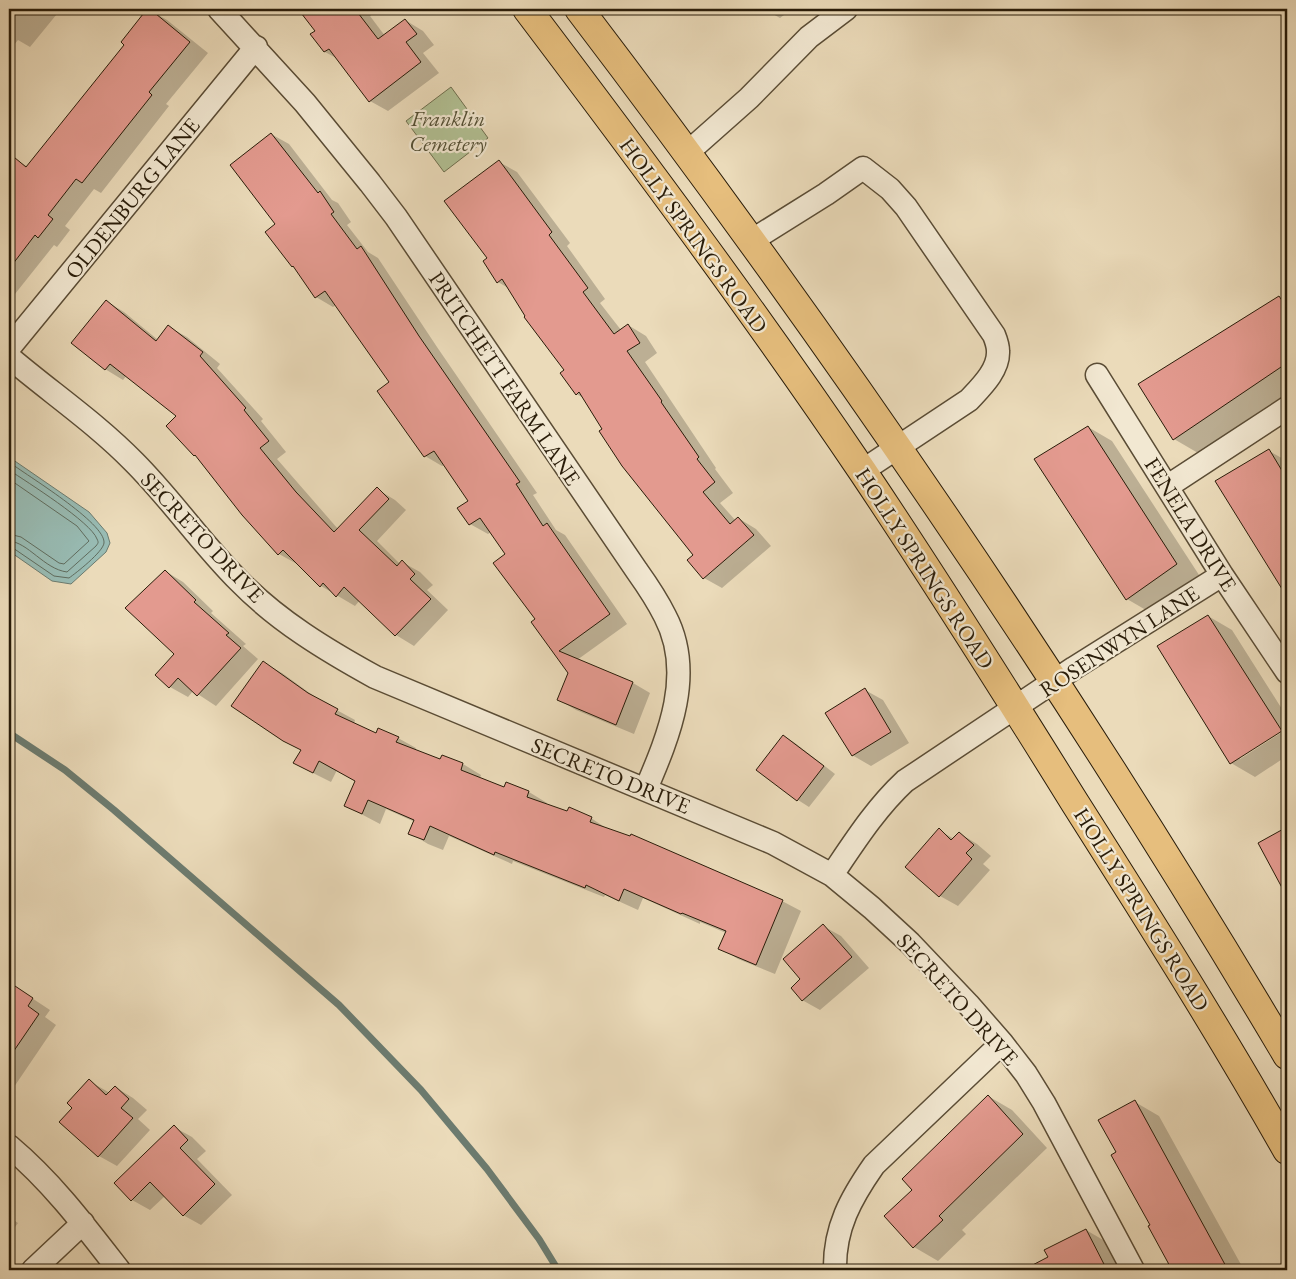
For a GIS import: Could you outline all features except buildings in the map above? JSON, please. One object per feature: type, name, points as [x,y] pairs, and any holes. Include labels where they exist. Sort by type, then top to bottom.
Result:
[{"type":"main road","name":"HOLLY SPRINGS ROAD","points":[[527,9],[624,137],[740,296],[862,471],[1016,708],[1202,1004],[1287,1150]]},
{"type":"main road","name":"HOLLY SPRINGS ROAD","points":[[579,9],[751,241],[897,448],[1056,682],[1189,893],[1287,1055]]},
{"type":"street","name":"PRITCHETT FARM LANE","points":[[219,9],[256,47],[334,136],[396,217],[637,570],[666,617],[677,657],[679,676],[677,698],[674,716],[646,789]]},
{"type":"street","points":[[687,154],[749,98],[809,37],[846,9]]},
{"type":"street","name":"OLDENBURG LANE","points":[[9,348],[256,47]]},
{"type":"street","points":[[751,241],[826,194],[863,168],[890,189],[906,207],[994,335],[998,352],[993,370],[970,400],[862,471]]},
{"type":"street","name":"SECRETO DRIVE","points":[[9,357],[132,460],[157,486],[214,556],[264,605],[300,633],[334,655],[374,676],[773,843],[832,875],[910,943],[1002,1042],[1026,1074],[1044,1103],[1132,1270]]},
{"type":"street","name":"FENELA DRIVE","points":[[1097,375],[1222,575],[1287,672]]},
{"type":"street","points":[[1168,486],[1287,408]]},
{"type":"street","name":"ROSENWYN LANE","points":[[832,875],[871,818],[887,798],[905,781],[1056,682],[1074,668],[1222,575]]},
{"type":"street","points":[[835,1270],[837,1240],[845,1212],[858,1188],[874,1165],[1002,1042]]},
{"type":"street","points":[[9,1146],[41,1175],[83,1223],[119,1270]]},
{"type":"street","points":[[32,1270],[83,1223]]},
{"type":"green space","name":"Franklin Cemetery","points":[[451,87],[488,138],[444,172],[406,121]]},
{"type":"water","points":[[9,457],[89,512],[107,533],[110,543],[106,552],[71,584],[52,581],[9,551]]},
{"type":"waterway","points":[[9,733],[65,770],[114,810],[339,1005],[421,1090],[487,1169],[539,1239],[558,1270]]}]
